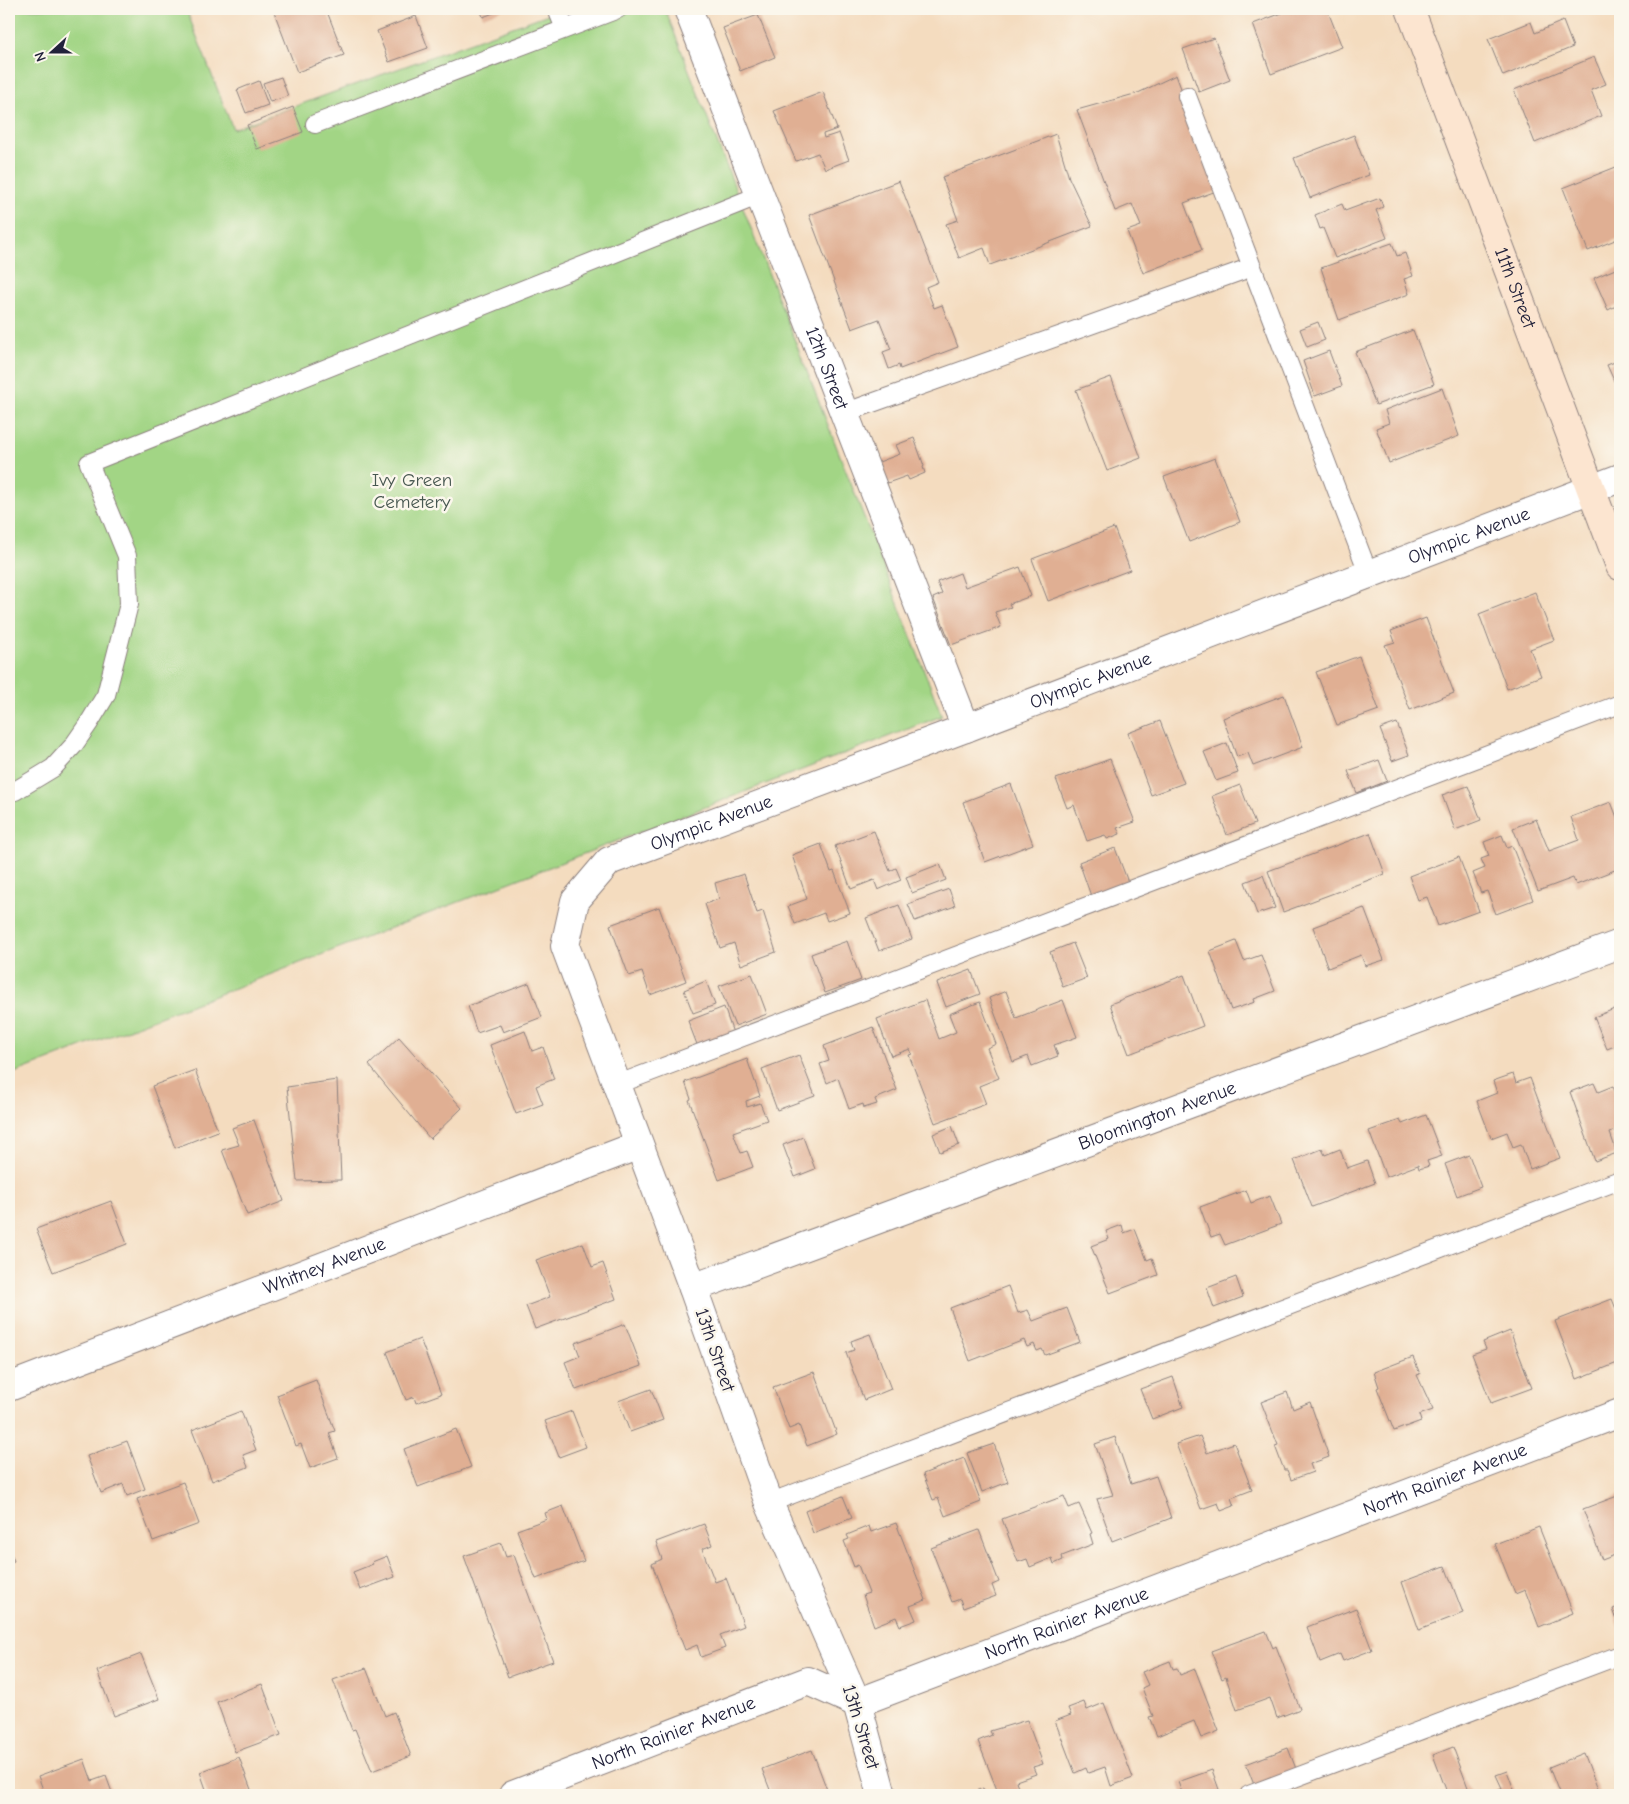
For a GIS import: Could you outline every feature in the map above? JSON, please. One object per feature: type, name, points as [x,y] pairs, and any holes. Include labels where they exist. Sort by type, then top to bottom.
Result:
[{"type":"main road","name":"11th Street","points":[[1410,9],[1620,566]]},
{"type":"street","name":"12th Street","points":[[688,9],[966,728]]},
{"type":"street","name":"Olympic Avenue","points":[[575,901],[609,860],[966,728],[1620,478]]},
{"type":"street","name":"13th Street","points":[[575,901],[565,946],[693,1288],[769,1503],[857,1703],[882,1795]]},
{"type":"street","name":"Bloomington Avenue","points":[[693,1288],[1620,944]]},
{"type":"street","name":"Whitney Avenue","points":[[9,1387],[639,1145]]},
{"type":"street","name":"North Rainier Avenue","points":[[513,1795],[808,1681],[857,1703],[1620,1413]]},
{"type":"lane","points":[[557,9],[564,29]]},
{"type":"lane","points":[[315,124],[618,9]]},
{"type":"lane","points":[[1187,96],[1369,574]]},
{"type":"lane","points":[[9,792],[15,791],[53,768],[73,746],[89,724],[106,695],[129,604],[127,556],[89,463],[760,195]]},
{"type":"lane","points":[[844,413],[1252,268]]},
{"type":"lane","points":[[616,1085],[1620,704]]},
{"type":"lane","points":[[769,1503],[1620,1180]]},
{"type":"lane","points":[[1249,1795],[1620,1655]]},
{"type":"green space","name":"Ivy Green Cemetery","points":[[9,9],[186,9],[233,129],[562,9],[665,9],[942,716],[9,1075]]},
{"type":"building","points":[[284,9],[326,9],[344,55],[297,72],[274,12]]},
{"type":"building","points":[[480,9],[504,9],[483,17]]},
{"type":"building","points":[[1293,9],[1327,9],[1342,47],[1271,74],[1253,24]]},
{"type":"building","points":[[758,15],[775,57],[740,71],[723,28]]},
{"type":"building","points":[[416,16],[428,48],[389,62],[377,31]]},
{"type":"building","points":[[1563,21],[1573,47],[1503,76],[1488,39],[1531,22],[1535,33]]},
{"type":"building","points":[[1214,38],[1230,80],[1199,92],[1183,49]]},
{"type":"building","points":[[1594,57],[1606,84],[1591,90],[1601,116],[1535,143],[1514,90]]},
{"type":"building","points":[[1176,75],[1219,190],[1184,203],[1202,250],[1143,273],[1127,231],[1141,226],[1132,204],[1115,211],[1077,110],[1138,93]]},
{"type":"building","points":[[281,77],[288,96],[270,102],[263,83]]},
{"type":"building","points":[[259,81],[268,105],[246,113],[237,90]]},
{"type":"building","points":[[823,92],[837,129],[823,134],[824,138],[839,133],[849,160],[825,169],[818,153],[796,161],[774,111]]},
{"type":"building","points":[[293,107],[303,132],[257,149],[247,125]]},
{"type":"building","points":[[1056,134],[1069,178],[1092,226],[990,265],[984,248],[959,258],[946,224],[958,220],[942,177]]},
{"type":"building","points":[[1354,135],[1369,175],[1310,198],[1294,158]]},
{"type":"building","points":[[1616,167],[1620,177],[1620,238],[1588,251],[1563,188]]},
{"type":"building","points":[[899,181],[938,282],[926,287],[934,308],[942,305],[958,347],[900,369],[899,365],[889,369],[883,352],[891,349],[879,319],[852,329],[809,215]]},
{"type":"building","points":[[1380,198],[1383,207],[1376,210],[1387,238],[1335,258],[1323,228],[1320,229],[1315,215],[1342,204],[1345,211]]},
{"type":"building","points":[[1392,243],[1397,256],[1405,253],[1413,276],[1404,279],[1409,294],[1339,320],[1321,268]]},
{"type":"building","points":[[1620,267],[1620,304],[1608,310],[1594,278]]},
{"type":"building","points":[[1318,322],[1325,340],[1307,347],[1300,329]]},
{"type":"building","points":[[1413,330],[1434,384],[1376,405],[1355,352]]},
{"type":"building","points":[[1329,351],[1342,386],[1315,396],[1303,361]]},
{"type":"building","points":[[1620,360],[1620,394],[1607,365]]},
{"type":"building","points":[[1111,377],[1141,458],[1107,471],[1076,390]]},
{"type":"building","points":[[1442,388],[1459,436],[1389,463],[1376,428],[1389,423],[1385,410]]},
{"type":"building","points":[[914,438],[925,473],[909,480],[907,476],[879,486],[871,465],[900,454],[896,445]]},
{"type":"building","points":[[1215,458],[1240,522],[1189,542],[1164,477]]},
{"type":"building","points":[[1114,528],[1130,570],[1048,601],[1032,559]]},
{"type":"building","points":[[1020,567],[1031,596],[1009,604],[1011,607],[995,612],[1001,627],[951,645],[933,598],[942,594],[937,582],[960,573],[965,587]]},
{"type":"building","points":[[1535,592],[1554,640],[1530,649],[1541,676],[1507,689],[1479,614]]},
{"type":"building","points":[[1426,618],[1454,693],[1410,710],[1385,645],[1395,642],[1391,631]]},
{"type":"building","points":[[1359,656],[1379,710],[1337,725],[1316,672]]},
{"type":"building","points":[[1284,695],[1303,747],[1253,766],[1248,753],[1237,757],[1223,718]]},
{"type":"building","points":[[1160,721],[1184,783],[1151,795],[1128,733]]},
{"type":"building","points":[[1397,723],[1409,755],[1392,761],[1380,729]]},
{"type":"building","points":[[1227,743],[1238,773],[1216,781],[1204,752]]},
{"type":"building","points":[[1110,759],[1135,822],[1117,828],[1120,834],[1107,839],[1105,835],[1087,841],[1074,805],[1067,808],[1056,779]]},
{"type":"building","points":[[1379,760],[1387,781],[1357,793],[1348,771]]},
{"type":"building","points":[[1011,784],[1033,844],[985,862],[963,802]]},
{"type":"building","points":[[1240,785],[1255,824],[1227,835],[1212,796]]},
{"type":"building","points":[[1468,786],[1481,820],[1455,830],[1442,795]]},
{"type":"building","points":[[1611,802],[1620,825],[1620,868],[1576,885],[1573,878],[1538,891],[1513,828],[1536,819],[1549,851],[1579,840],[1571,817]]},
{"type":"building","points":[[874,831],[890,871],[896,868],[901,880],[878,890],[874,880],[851,889],[835,846]]},
{"type":"building","points":[[1370,833],[1385,874],[1283,912],[1268,871]]},
{"type":"building","points":[[1502,835],[1507,848],[1512,846],[1533,900],[1496,914],[1487,891],[1481,893],[1473,873],[1485,868],[1481,859],[1489,856],[1484,842]]},
{"type":"building","points":[[821,844],[831,872],[834,871],[850,913],[827,921],[824,913],[795,924],[788,906],[807,899],[792,855]]},
{"type":"building","points":[[1115,848],[1128,882],[1091,896],[1079,862]]},
{"type":"building","points":[[1459,857],[1479,911],[1438,926],[1427,897],[1418,900],[1409,876]]},
{"type":"building","points":[[940,864],[946,880],[912,893],[906,877]]},
{"type":"building","points":[[744,874],[757,913],[763,911],[776,952],[741,965],[734,943],[720,948],[705,904],[719,899],[715,883]]},
{"type":"building","points":[[1263,875],[1275,908],[1257,914],[1245,882]]},
{"type":"building","points":[[949,889],[955,906],[915,921],[908,904]]},
{"type":"building","points":[[899,905],[912,939],[879,951],[866,918]]},
{"type":"building","points":[[659,907],[686,981],[650,995],[642,972],[629,976],[610,925]]},
{"type":"building","points":[[1364,908],[1384,960],[1365,966],[1361,955],[1328,968],[1313,927]]},
{"type":"building","points":[[847,941],[861,980],[825,993],[811,954]]},
{"type":"building","points":[[1236,941],[1244,961],[1261,955],[1275,991],[1254,999],[1255,1002],[1231,1010],[1210,951]]},
{"type":"building","points":[[1073,943],[1087,978],[1063,987],[1050,952]]},
{"type":"building","points":[[971,970],[980,994],[946,1007],[937,983]]},
{"type":"building","points":[[752,974],[767,1014],[735,1026],[719,986]]},
{"type":"building","points":[[1184,975],[1203,1026],[1129,1054],[1110,1004]]},
{"type":"building","points":[[706,981],[715,1005],[693,1013],[684,990]]},
{"type":"building","points":[[529,983],[542,1017],[503,1032],[500,1025],[477,1033],[468,1006]]},
{"type":"building","points":[[1006,991],[1016,1018],[1063,1000],[1077,1037],[1054,1045],[1058,1056],[1032,1066],[1028,1056],[1013,1062],[989,998]]},
{"type":"building","points":[[925,1000],[939,1039],[956,1032],[949,1014],[980,1002],[996,1044],[987,1048],[999,1078],[979,1086],[986,1104],[935,1123],[909,1055],[912,1054],[910,1049],[891,1056],[877,1019]]},
{"type":"building","points":[[724,1007],[733,1033],[698,1047],[688,1021]]},
{"type":"building","points":[[1617,1008],[1620,1017],[1620,1044],[1607,1049],[1594,1017]]},
{"type":"building","points":[[873,1027],[897,1090],[875,1099],[877,1104],[864,1108],[863,1104],[849,1109],[838,1078],[827,1083],[820,1064],[829,1061],[824,1046]]},
{"type":"building","points":[[525,1031],[532,1051],[543,1047],[554,1079],[536,1086],[543,1104],[516,1114],[490,1045]]},
{"type":"building","points":[[399,1037],[462,1108],[430,1139],[369,1065]]},
{"type":"building","points":[[799,1055],[815,1096],[777,1110],[762,1069]]},
{"type":"building","points":[[747,1059],[760,1096],[746,1101],[747,1107],[760,1103],[767,1120],[733,1132],[741,1153],[747,1151],[753,1167],[719,1180],[689,1100],[691,1099],[685,1082]]},
{"type":"building","points":[[195,1070],[218,1131],[175,1148],[152,1086]]},
{"type":"building","points":[[1513,1074],[1516,1083],[1530,1078],[1560,1158],[1530,1169],[1521,1144],[1513,1147],[1507,1132],[1491,1138],[1477,1101],[1497,1093],[1493,1081]]},
{"type":"building","points":[[337,1080],[341,1180],[297,1181],[287,1087]]},
{"type":"building","points":[[1594,1083],[1598,1092],[1613,1086],[1620,1106],[1620,1129],[1610,1133],[1617,1153],[1595,1161],[1570,1092]]},
{"type":"building","points":[[1426,1115],[1442,1156],[1427,1161],[1429,1166],[1419,1169],[1418,1165],[1386,1177],[1369,1131],[1400,1120],[1402,1124]]},
{"type":"building","points":[[254,1120],[284,1201],[247,1215],[222,1150],[239,1145],[232,1128]]},
{"type":"building","points":[[952,1126],[959,1145],[940,1152],[933,1134]]},
{"type":"building","points":[[803,1137],[815,1169],[795,1177],[783,1145]]},
{"type":"building","points":[[1322,1149],[1325,1155],[1340,1149],[1347,1168],[1367,1161],[1375,1183],[1312,1207],[1294,1160]]},
{"type":"building","points":[[1469,1155],[1481,1187],[1457,1196],[1445,1164]]},
{"type":"building","points":[[1246,1190],[1251,1203],[1270,1196],[1281,1224],[1225,1245],[1220,1234],[1211,1237],[1200,1207]]},
{"type":"building","points":[[111,1201],[127,1244],[53,1272],[36,1229]]},
{"type":"building","points":[[1122,1225],[1124,1233],[1135,1229],[1147,1260],[1152,1258],[1158,1275],[1110,1293],[1091,1246],[1109,1239],[1106,1231]]},
{"type":"building","points":[[583,1243],[592,1267],[603,1263],[616,1299],[535,1329],[526,1306],[550,1297],[536,1260]]},
{"type":"building","points":[[1236,1277],[1243,1297],[1214,1308],[1207,1288]]},
{"type":"building","points":[[1008,1286],[1018,1313],[1028,1310],[1033,1321],[1067,1308],[1080,1342],[1045,1355],[1042,1349],[1037,1351],[1034,1344],[1027,1347],[1024,1340],[970,1361],[950,1308]]},
{"type":"building","points":[[1612,1299],[1620,1319],[1620,1362],[1577,1379],[1555,1321]]},
{"type":"building","points":[[625,1324],[641,1366],[576,1390],[565,1362],[580,1356],[575,1343]]},
{"type":"building","points":[[1510,1331],[1532,1388],[1491,1403],[1472,1354],[1486,1349],[1483,1342]]},
{"type":"building","points":[[870,1334],[891,1389],[864,1400],[846,1353],[854,1350],[851,1341]]},
{"type":"building","points":[[420,1339],[441,1394],[416,1403],[414,1397],[406,1400],[387,1352]]},
{"type":"building","points":[[1413,1357],[1420,1374],[1417,1375],[1433,1410],[1419,1415],[1421,1421],[1394,1431],[1377,1388],[1379,1387],[1374,1372]]},
{"type":"building","points":[[814,1372],[837,1434],[807,1446],[799,1425],[789,1429],[773,1387]]},
{"type":"building","points":[[1173,1377],[1183,1407],[1152,1419],[1140,1389]]},
{"type":"building","points":[[316,1380],[335,1431],[329,1433],[338,1458],[310,1468],[301,1444],[296,1446],[277,1395]]},
{"type":"building","points":[[651,1389],[663,1420],[630,1432],[618,1401]]},
{"type":"building","points":[[1287,1392],[1293,1409],[1310,1402],[1329,1457],[1310,1464],[1313,1472],[1291,1480],[1287,1470],[1284,1470],[1275,1446],[1278,1445],[1261,1402]]},
{"type":"building","points":[[241,1411],[256,1450],[243,1455],[248,1467],[212,1481],[192,1430]]},
{"type":"building","points":[[572,1411],[586,1447],[559,1457],[545,1421]]},
{"type":"building","points":[[456,1429],[471,1467],[418,1487],[404,1449]]},
{"type":"building","points":[[1200,1436],[1207,1453],[1234,1443],[1252,1490],[1231,1498],[1234,1506],[1221,1511],[1218,1503],[1201,1509],[1176,1444]]},
{"type":"building","points":[[1115,1437],[1131,1484],[1156,1476],[1171,1518],[1112,1541],[1097,1499],[1113,1495],[1095,1444]]},
{"type":"building","points":[[127,1441],[145,1489],[127,1496],[123,1484],[101,1493],[87,1456]]},
{"type":"building","points":[[994,1444],[1008,1482],[982,1492],[967,1453]]},
{"type":"building","points":[[964,1458],[981,1502],[945,1516],[938,1498],[933,1500],[923,1474]]},
{"type":"building","points":[[183,1482],[199,1524],[153,1541],[137,1499]]},
{"type":"building","points":[[1620,1495],[1620,1553],[1602,1560],[1583,1509]]},
{"type":"building","points":[[843,1496],[852,1518],[813,1533],[805,1511]]},
{"type":"building","points":[[1064,1496],[1069,1508],[1079,1504],[1092,1533],[1090,1534],[1093,1544],[1062,1556],[1063,1560],[1054,1564],[1052,1558],[1030,1567],[1027,1559],[1018,1562],[1002,1519]]},
{"type":"building","points":[[563,1506],[584,1561],[536,1579],[517,1530],[547,1519],[545,1513]]},
{"type":"building","points":[[896,1523],[926,1600],[910,1606],[916,1620],[900,1626],[896,1617],[874,1626],[863,1595],[869,1593],[858,1565],[854,1567],[844,1541],[849,1539],[847,1535],[869,1526],[871,1532]]},
{"type":"building","points":[[704,1524],[712,1545],[702,1549],[715,1582],[726,1578],[744,1626],[720,1635],[725,1648],[701,1657],[697,1645],[685,1650],[652,1564],[662,1559],[656,1542]]},
{"type":"building","points":[[1539,1527],[1573,1613],[1539,1627],[1525,1590],[1515,1594],[1495,1544]]},
{"type":"building","points":[[979,1530],[999,1582],[992,1585],[996,1596],[963,1608],[960,1599],[952,1602],[931,1548]]},
{"type":"building","points":[[501,1543],[506,1557],[514,1555],[553,1661],[508,1677],[464,1556]]},
{"type":"building","points":[[9,1548],[14,1561],[9,1563]]},
{"type":"building","points":[[387,1556],[395,1577],[360,1590],[353,1572]]},
{"type":"building","points":[[1445,1566],[1463,1613],[1419,1630],[1402,1582]]},
{"type":"building","points":[[1620,1606],[1620,1629],[1613,1609]]},
{"type":"building","points":[[1356,1608],[1372,1650],[1343,1661],[1340,1654],[1320,1662],[1307,1627]]},
{"type":"building","points":[[1266,1631],[1273,1648],[1276,1646],[1300,1709],[1277,1718],[1270,1698],[1237,1710],[1226,1677],[1222,1679],[1211,1651]]},
{"type":"building","points":[[141,1654],[159,1699],[114,1716],[97,1671]]},
{"type":"building","points":[[1170,1661],[1173,1669],[1177,1668],[1180,1675],[1195,1669],[1219,1731],[1201,1738],[1194,1721],[1157,1736],[1149,1717],[1153,1716],[1142,1688],[1148,1685],[1142,1672]]},
{"type":"building","points":[[366,1668],[385,1716],[394,1712],[411,1756],[372,1771],[355,1729],[352,1730],[333,1680]]},
{"type":"building","points":[[262,1684],[281,1735],[235,1752],[217,1702]]},
{"type":"building","points":[[1084,1702],[1087,1710],[1104,1703],[1133,1778],[1111,1786],[1105,1767],[1088,1773],[1086,1768],[1075,1773],[1055,1721],[1071,1715],[1068,1708]]},
{"type":"building","points":[[1027,1720],[1043,1764],[1033,1767],[1036,1774],[1016,1781],[1021,1795],[999,1795],[978,1741],[992,1735],[990,1731]]},
{"type":"building","points":[[1453,1747],[1470,1793],[1465,1795],[1448,1795],[1433,1755]]},
{"type":"building","points":[[1288,1748],[1298,1774],[1256,1790],[1246,1764]]},
{"type":"building","points":[[812,1750],[829,1795],[772,1795],[762,1769]]},
{"type":"building","points":[[1584,1753],[1600,1795],[1560,1795],[1549,1767]]},
{"type":"building","points":[[239,1757],[253,1795],[208,1795],[200,1772]]},
{"type":"building","points":[[84,1759],[92,1781],[106,1776],[113,1795],[45,1795],[38,1776]]},
{"type":"building","points":[[1212,1770],[1221,1795],[1183,1795],[1178,1782]]},
{"type":"building","points":[[1507,1771],[1516,1795],[1483,1795],[1502,1788],[1496,1775]]},
{"type":"building","points":[[983,1788],[986,1795],[965,1795]]}]
